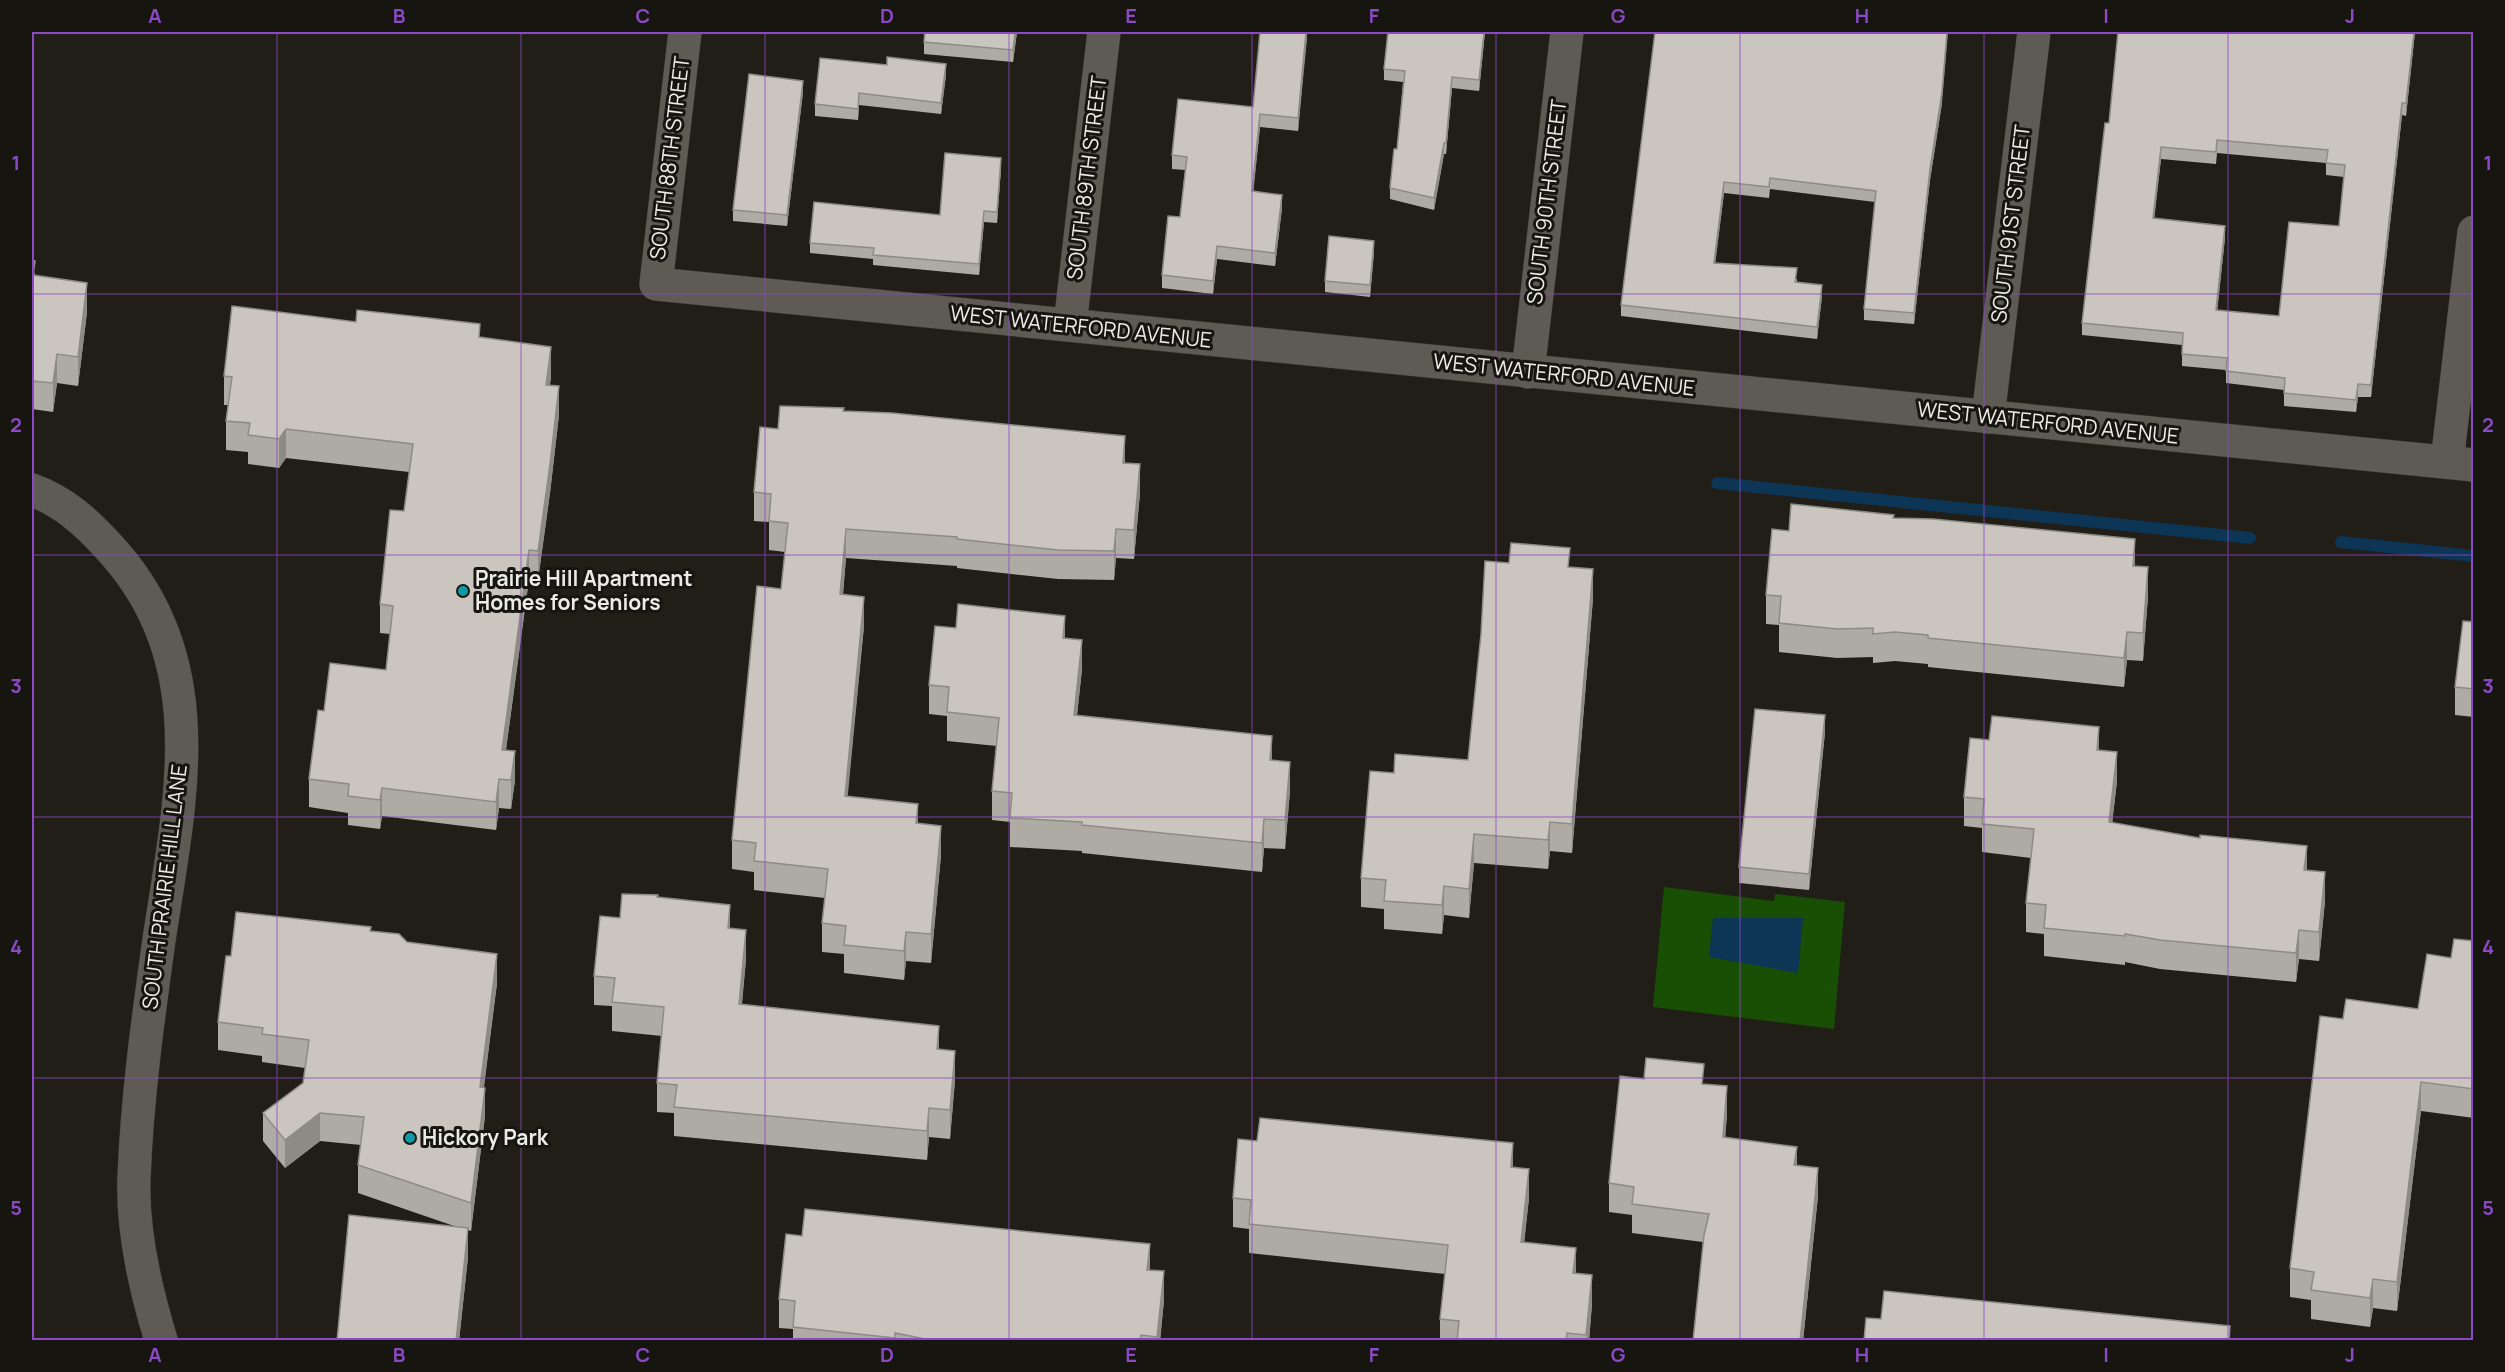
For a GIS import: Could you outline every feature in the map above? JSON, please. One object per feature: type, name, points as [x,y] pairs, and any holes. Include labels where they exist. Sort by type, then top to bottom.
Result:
[{"type":"street","name":"SOUTH 88TH STREET","points":[[656,284],[685,32]]},
{"type":"street","name":"SOUTH 89TH STREET","points":[[1070,325],[1104,32]]},
{"type":"street","name":"SOUTH 90TH STREET","points":[[1528,372],[1567,32]]},
{"type":"street","name":"SOUTH 91ST STREET","points":[[1988,417],[2034,32]]},
{"type":"street","points":[[2460,463],[2474,232]]},
{"type":"street","name":"WEST WATERFORD AVENUE","points":[[656,284],[2460,463]]},
{"type":"street","name":"SOUTH PRAIRIE HILL LANE","points":[[32,490],[52,498],[90,527],[132,571],[153,610],[171,652],[180,704],[182,777],[148,1022],[134,1180],[140,1254],[161,1341]]},
{"type":"green space","points":[[1664,887],[1774,901],[1775,894],[1845,902],[1834,1029],[1653,1007]]},
{"type":"water","points":[[1713,918],[1803,918],[1798,973],[1709,957]]},
{"type":"building","points":[[925,32],[1015,32],[1013,50],[924,42]]},
{"type":"building","points":[[1260,32],[1306,32],[1298,118],[1260,114],[1252,191],[1282,195],[1275,253],[1217,246],[1213,281],[1162,275],[1168,216],[1180,217],[1187,157],[1172,155],[1178,99],[1253,107]]},
{"type":"building","points":[[1388,32],[1484,32],[1479,80],[1452,77],[1446,143],[1444,143],[1434,198],[1390,188],[1394,149],[1397,149],[1405,71],[1384,69]]},
{"type":"building","points":[[1655,32],[1947,32],[1942,92],[1930,169],[1914,313],[1864,309],[1876,191],[1770,178],[1769,187],[1724,182],[1714,263],[1797,268],[1795,282],[1822,285],[1817,327],[1621,305]]},
{"type":"building","points":[[2118,32],[2414,32],[2406,103],[2402,103],[2371,385],[2358,384],[2356,400],[2284,393],[2285,378],[2226,371],[2227,358],[2182,354],[2183,333],[2082,323],[2105,123],[2109,123]],"holes":[[[2217,140],[2328,150],[2326,163],[2345,165],[2339,226],[2289,222],[2279,316],[2216,310],[2225,226],[2153,218],[2161,147],[2216,152]]]},
{"type":"building","points":[[887,57],[946,64],[941,103],[859,93],[858,109],[815,104],[820,58],[887,65]]},
{"type":"building","points":[[749,74],[803,81],[787,215],[733,210]]},
{"type":"building","points":[[945,153],[1001,158],[997,212],[984,211],[979,264],[873,255],[874,248],[810,243],[814,202],[940,215]]},
{"type":"building","points":[[1329,236],[1374,241],[1370,285],[1325,281]]},
{"type":"building","points":[[32,260],[35,261],[33,275],[87,283],[78,357],[57,354],[53,383],[32,381]]},
{"type":"building","name":"Prairie Hill Apartment Homes for Seniors","points":[[232,306],[356,322],[357,310],[480,324],[479,337],[551,347],[546,385],[559,386],[550,464],[538,551],[529,550],[502,750],[515,751],[511,780],[499,779],[496,802],[382,788],[380,800],[348,796],[349,784],[309,779],[318,710],[324,711],[330,663],[386,670],[393,606],[380,604],[390,510],[404,511],[413,444],[286,429],[279,439],[248,435],[250,423],[226,421],[232,377],[224,376]]},
{"type":"building","points":[[780,406],[844,408],[843,411],[892,413],[1125,436],[1123,463],[1140,464],[1134,530],[1116,529],[1114,551],[1058,550],[957,539],[957,537],[846,529],[840,594],[864,597],[845,796],[918,804],[916,823],[941,826],[931,934],[906,932],[904,951],[844,945],[846,926],[822,923],[828,869],[754,861],[756,843],[732,840],[757,586],[781,589],[788,523],[769,521],[771,494],[754,492],[760,427],[778,429]]},
{"type":"building","points":[[1791,504],[1894,515],[1893,518],[1933,519],[2135,539],[2133,566],[2148,567],[2143,633],[2127,632],[2124,658],[1928,638],[1928,635],[1895,632],[1873,634],[1873,628],[1837,629],[1779,623],[1781,596],[1766,595],[1772,529],[1789,531]]},
{"type":"building","points":[[1511,543],[1570,548],[1568,567],[1593,569],[1572,824],[1550,822],[1548,840],[1474,834],[1469,889],[1444,886],[1442,905],[1384,901],[1386,880],[1361,878],[1370,771],[1394,773],[1395,754],[1468,760],[1481,634],[1485,561],[1509,563]]},
{"type":"building","points":[[958,604],[1065,616],[1063,638],[1082,640],[1074,715],[1272,736],[1270,760],[1290,762],[1285,820],[1264,819],[1262,843],[1082,825],[1082,822],[1010,818],[1012,793],[992,791],[999,718],[947,712],[949,687],[929,685],[935,626],[956,628]]},
{"type":"building","points":[[2463,621],[2474,622],[2474,689],[2455,687]]},
{"type":"building","points":[[1755,709],[1825,715],[1809,874],[1739,867]]},
{"type":"building","points":[[1992,716],[2099,727],[2097,750],[2117,752],[2109,822],[2200,838],[2200,835],[2307,846],[2304,870],[2325,872],[2319,932],[2299,930],[2296,953],[2160,940],[2125,934],[2125,936],[2044,928],[2046,905],[2026,903],[2034,829],[1982,824],[1984,799],[1964,797],[1970,738],[1989,740]]},
{"type":"building","points":[[622,894],[658,895],[657,897],[730,905],[728,928],[746,930],[739,1004],[939,1026],[937,1049],[955,1051],[950,1110],[929,1108],[927,1131],[674,1107],[677,1085],[657,1083],[664,1007],[612,1002],[615,978],[594,976],[600,916],[620,918]]},
{"type":"building","name":"Hickory Park","points":[[236,912],[371,927],[370,931],[399,934],[407,942],[497,954],[480,1087],[485,1088],[471,1203],[358,1165],[364,1117],[320,1113],[285,1140],[263,1113],[303,1083],[309,1040],[262,1034],[263,1028],[218,1022],[226,956],[231,956]]},
{"type":"building","points":[[2454,939],[2474,941],[2474,1089],[2421,1082],[2397,1282],[2373,1279],[2370,1298],[2311,1290],[2314,1272],[2290,1268],[2320,1016],[2343,1019],[2346,999],[2418,1009],[2427,954],[2451,958]]},
{"type":"building","points":[[1646,1058],[1704,1064],[1702,1084],[1727,1086],[1723,1137],[1797,1147],[1794,1165],[1818,1168],[1800,1341],[1693,1341],[1704,1235],[1709,1214],[1632,1204],[1634,1187],[1609,1183],[1620,1076],[1644,1079]]},
{"type":"building","points":[[1260,1118],[1513,1143],[1511,1167],[1529,1169],[1521,1242],[1576,1248],[1573,1273],[1592,1275],[1586,1335],[1567,1333],[1566,1341],[1457,1341],[1459,1321],[1440,1319],[1448,1245],[1249,1224],[1251,1200],[1233,1198],[1238,1139],[1257,1141]]},
{"type":"building","points":[[805,1209],[1150,1244],[1147,1270],[1164,1271],[1157,1337],[1141,1335],[1140,1341],[935,1341],[895,1333],[895,1338],[793,1327],[795,1301],[779,1299],[786,1234],[802,1236]]},
{"type":"building","points":[[349,1215],[468,1228],[456,1341],[337,1341]]},
{"type":"building","points":[[1884,1291],[2230,1326],[2229,1341],[1864,1341],[1866,1318],[1881,1319]]},
{"type":"waterway","points":[[1717,483],[2250,538]]},
{"type":"waterway","points":[[2341,542],[2474,556]]},
{"type":"place","name":"Prairie Hill Apartment Homes for Seniors","points":[[463,591]]},
{"type":"place","name":"Hickory Park","points":[[410,1138]]}]
